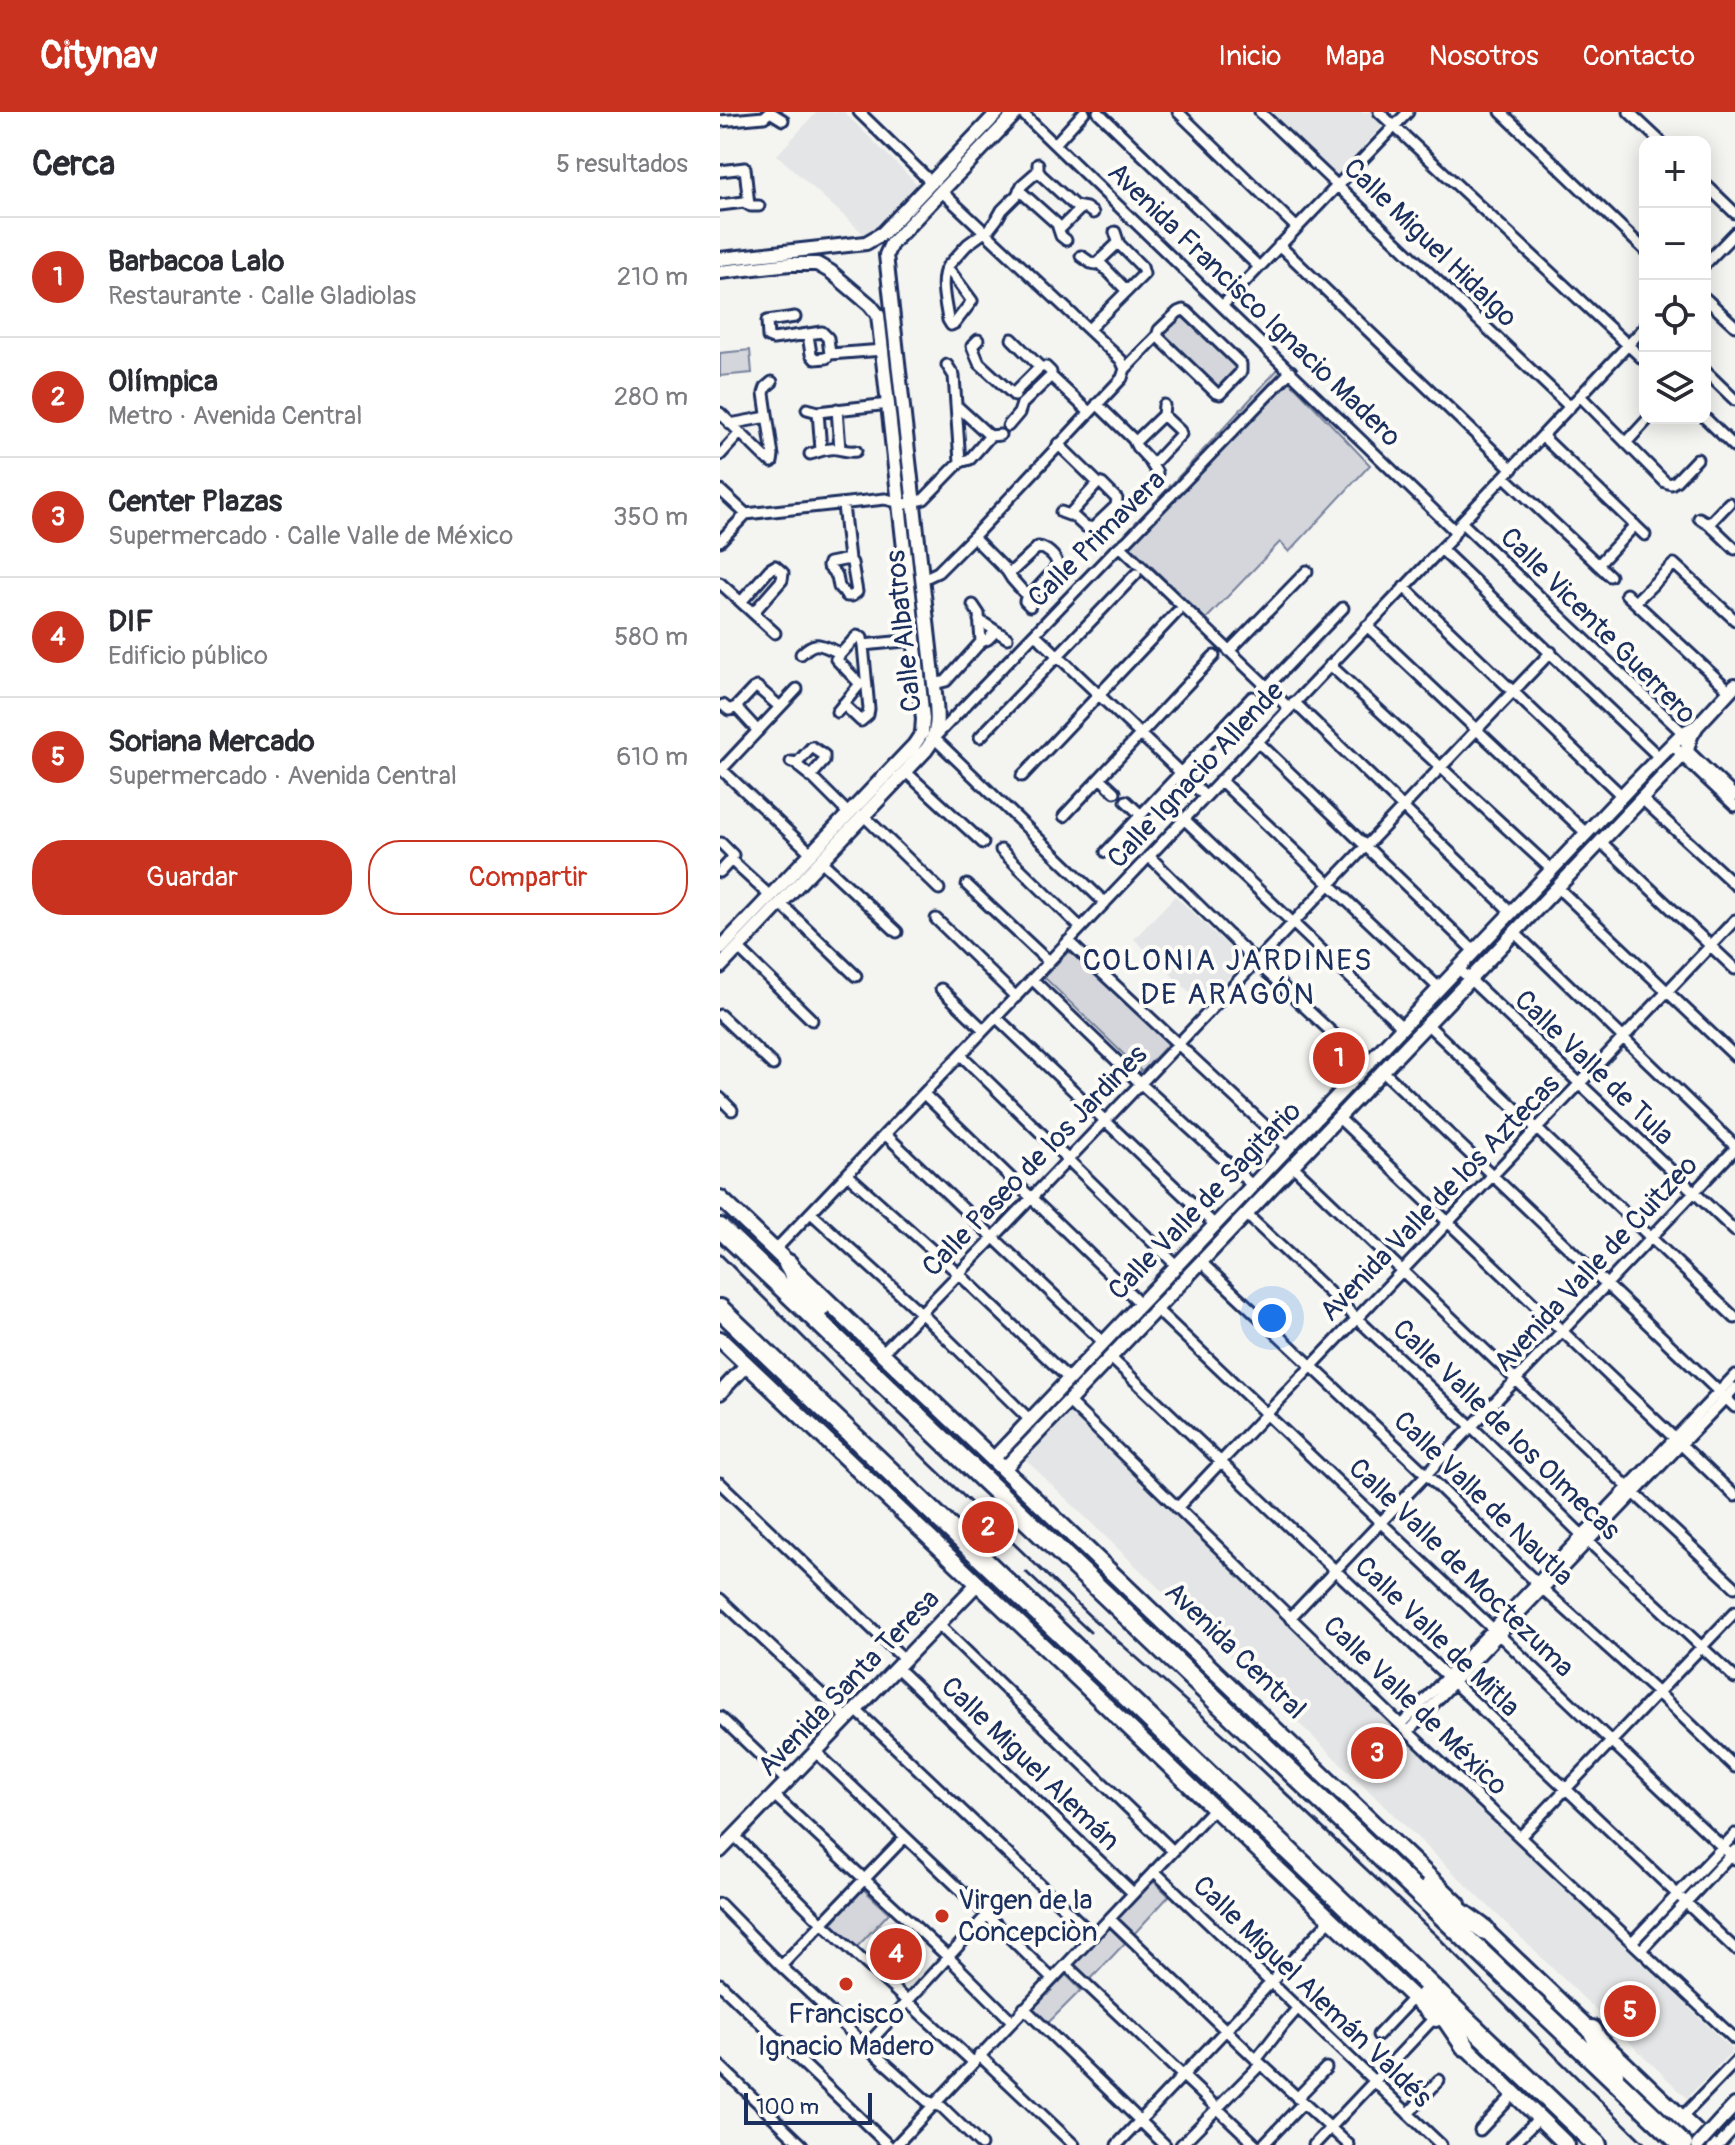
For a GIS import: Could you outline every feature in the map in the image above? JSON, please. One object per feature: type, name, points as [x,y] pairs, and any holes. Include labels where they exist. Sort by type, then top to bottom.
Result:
[{"type":"highway","name":"Avenida Central","points":[[720,1228],[1683,2145]]},
{"type":"highway","points":[[788,1264],[854,1356]]},
{"type":"highway","points":[[720,1309],[1597,2145]]},
{"type":"highway","points":[[1370,1847],[1485,1930]]},
{"type":"highway","points":[[1393,1951],[1465,2046]]},
{"type":"highway","points":[[1592,2030],[1621,2086]]},
{"type":"main road","name":"Avenida Central","points":[[720,1198],[1710,2145]]},
{"type":"main road","points":[[720,1339],[1567,2145]]},
{"type":"street","points":[[720,121],[764,117],[770,112],[783,120]]},
{"type":"street","points":[[720,259],[866,243],[876,246],[886,255],[891,244],[998,112]]},
{"type":"street","points":[[866,243],[883,233],[937,187],[1019,112]]},
{"type":"street","name":"Avenida Francisco Ignacio Madero","points":[[1019,112],[1458,526]]},
{"type":"street","points":[[1055,144],[1084,112]]},
{"type":"street","points":[[1098,112],[1259,267]]},
{"type":"street","points":[[1178,112],[1296,227]]},
{"type":"street","name":"Calle Miguel Hidalgo","points":[[1260,112],[1570,407]]},
{"type":"street","points":[[1379,112],[1639,355]]},
{"type":"street","points":[[1223,305],[1408,112]]},
{"type":"street","points":[[1501,112],[1639,244]]},
{"type":"street","points":[[1629,112],[1655,136]]},
{"type":"street","points":[[864,114],[1121,360],[1125,369]]},
{"type":"street","points":[[947,267],[972,301],[951,325],[943,277],[947,267],[966,246],[995,223],[1038,167],[1075,206],[1093,213]]},
{"type":"street","points":[[720,171],[745,168],[754,205],[744,202],[720,205]]},
{"type":"street","points":[[1019,190],[1057,224],[1066,240]]},
{"type":"street","points":[[1711,190],[1735,213]]},
{"type":"street","points":[[1060,229],[1081,208]]},
{"type":"street","points":[[1089,329],[1143,276],[1144,271],[1118,243],[1115,232]]},
{"type":"street","points":[[1711,258],[1735,233]]},
{"type":"street","points":[[1081,256],[1091,263],[1099,262],[1118,243]]},
{"type":"street","points":[[1279,245],[1610,576]]},
{"type":"street","points":[[827,269],[825,259],[831,247]]},
{"type":"street","name":"Calle Albatros","points":[[720,949],[770,896],[864,816],[935,737],[934,684],[886,255]]},
{"type":"street","points":[[1099,262],[1127,291]]},
{"type":"street","points":[[720,272],[813,263],[827,269],[870,305],[880,303],[889,295]]},
{"type":"street","points":[[1711,304],[1735,326]]},
{"type":"street","name":"Calle Albatros","points":[[720,967],[781,904],[849,814],[922,733],[915,640],[883,350],[878,315],[870,305]]},
{"type":"street","points":[[923,579],[938,572],[973,537],[1122,378],[1125,369],[1178,312],[1185,311],[1241,364],[1241,372],[1220,394],[1216,393],[1157,336]]},
{"type":"street","points":[[795,317],[767,321],[768,337],[773,339],[820,332],[828,338],[830,354]]},
{"type":"street","name":"Calle Ignacio Allende","points":[[775,1250],[1441,549],[1458,526],[1639,333]]},
{"type":"street","points":[[808,335],[813,358],[883,350]]},
{"type":"street","points":[[1012,339],[1040,367],[1048,368],[1051,376],[1089,412]]},
{"type":"street","points":[[978,340],[972,346],[977,360],[1022,404]]},
{"type":"street","points":[[947,365],[954,376],[960,462]]},
{"type":"street","points":[[1013,394],[1040,367]]},
{"type":"street","name":"Calle Primavera","points":[[935,737],[1291,371]]},
{"type":"street","points":[[1008,426],[1022,404],[1051,376]]},
{"type":"street","points":[[1711,377],[1735,400]]},
{"type":"street","points":[[720,413],[772,462],[764,390],[772,382]]},
{"type":"street","points":[[1580,396],[1665,482],[1671,484],[1676,481],[1697,459]]},
{"type":"street","points":[[821,450],[812,410],[889,404]]},
{"type":"street","points":[[1097,404],[1135,442],[1154,469],[1181,434],[1164,410],[1135,442]]},
{"type":"street","points":[[720,541],[746,514],[885,499],[914,503],[927,497],[960,462],[970,459],[995,436],[957,406]]},
{"type":"street","points":[[837,409],[840,449]]},
{"type":"street","points":[[730,424],[767,417]]},
{"type":"street","points":[[1626,443],[1643,424]]},
{"type":"street","points":[[1711,424],[1735,447]]},
{"type":"street","points":[[720,455],[740,433]]},
{"type":"street","points":[[1542,436],[1645,535]]},
{"type":"street","points":[[1058,444],[1116,497],[1116,506],[1093,528],[1084,526],[1066,513],[1098,483]]},
{"type":"street","points":[[810,454],[821,450],[856,451]]},
{"type":"street","points":[[720,490],[746,514]]},
{"type":"street","points":[[1709,524],[1729,503]]},
{"type":"street","points":[[843,505],[849,559]]},
{"type":"street","points":[[1699,518],[1735,549]]},
{"type":"street","points":[[1598,565],[1635,525]]},
{"type":"street","name":"Calle Vicente Guerrero","points":[[1458,526],[1683,733],[1684,753],[1735,806]]},
{"type":"street","points":[[973,537],[1009,574],[1028,601],[1055,569],[1062,566],[1046,550],[1038,547],[1009,574]]},
{"type":"street","points":[[1120,546],[1267,687],[1403,807],[1510,913]]},
{"type":"street","points":[[1441,549],[1659,757]]},
{"type":"street","points":[[1636,601],[1674,564],[1735,620]]},
{"type":"street","points":[[741,602],[770,569],[775,566],[779,568],[783,573],[782,580],[753,613]]},
{"type":"street","points":[[1229,651],[1307,571]]},
{"type":"street","points":[[980,737],[1136,574]]},
{"type":"street","points":[[720,583],[775,633]]},
{"type":"street","points":[[1404,587],[1622,796]]},
{"type":"street","points":[[1626,594],[1733,688],[1697,726],[1684,753]]},
{"type":"street","points":[[973,605],[977,609],[981,642]]},
{"type":"street","points":[[1267,687],[1343,608]]},
{"type":"street","points":[[1022,776],[1177,612]]},
{"type":"street","points":[[979,620],[1007,638]]},
{"type":"street","points":[[1367,626],[1587,834]]},
{"type":"street","points":[[934,684],[946,681],[981,642],[995,632]]},
{"type":"street","points":[[1035,634],[1205,796]]},
{"type":"street","points":[[863,683],[837,661],[840,653],[857,636],[861,637],[863,645],[863,683],[869,709],[862,721],[840,708],[863,683]]},
{"type":"street","points":[[863,645],[915,640]]},
{"type":"street","points":[[801,654],[813,643],[840,653]]},
{"type":"street","name":"Calle Paseo de los Jardines","points":[[882,1353],[1551,652]]},
{"type":"street","points":[[1064,816],[1214,656]]},
{"type":"street","points":[[1330,665],[1552,870]]},
{"type":"street","points":[[723,705],[730,710],[736,707],[757,687],[780,707]]},
{"type":"street","points":[[797,689],[721,769],[897,932]]},
{"type":"street","points":[[1106,852],[1252,697]]},
{"type":"street","points":[[736,707],[758,731]]},
{"type":"street","points":[[1683,733],[1697,726]]},
{"type":"street","points":[[922,733],[935,737],[1105,903]]},
{"type":"street","name":"Calle Valle de Sagitario","points":[[998,1464],[1069,1379],[1683,733]]},
{"type":"street","points":[[1257,741],[1474,951]]},
{"type":"street","name":"Calle Vicente Guerrero","points":[[1673,744],[1735,796]]},
{"type":"street","points":[[810,777],[824,761],[824,755],[812,747],[794,762],[849,814]]},
{"type":"street","name":"Calle Valle de Sagitario","points":[[998,1464],[1068,1401],[1684,753]]},
{"type":"street","points":[[906,772],[983,843]]},
{"type":"street","points":[[1100,778],[1115,792]]},
{"type":"street","points":[[1220,780],[1440,989]]},
{"type":"street","points":[[1642,799],[1735,885]]},
{"type":"street","points":[[1126,801],[1141,815]]},
{"type":"street","points":[[864,816],[939,889]]},
{"type":"street","points":[[1184,819],[1403,1028]]},
{"type":"street","points":[[720,872],[733,855],[721,840]]},
{"type":"street","points":[[1601,842],[1735,969]]},
{"type":"street","points":[[1001,850],[1081,928]]},
{"type":"street","points":[[1149,856],[1256,962],[1367,1065]]},
{"type":"street","points":[[731,860],[770,896]]},
{"type":"street","points":[[967,885],[1049,962]]},
{"type":"street","points":[[1557,887],[1735,1056]]},
{"type":"street","points":[[781,904],[856,976]]},
{"type":"street","points":[[936,919],[1016,997]]},
{"type":"street","name":"Avenida Valle de los Aztecas","points":[[1177,1508],[1735,920]]},
{"type":"street","points":[[1515,933],[1735,1148]]},
{"type":"street","points":[[1068,941],[1289,1148]]},
{"type":"street","points":[[738,948],[812,1020]]},
{"type":"street","name":"Calle Valle de Tula","points":[[1458,968],[1735,1231]]},
{"type":"street","points":[[1032,979],[1253,1186]]},
{"type":"street","points":[[941,989],[984,1030]]},
{"type":"street","points":[[720,1015],[773,1065]]},
{"type":"street","points":[[996,1017],[1216,1226]]},
{"type":"street","points":[[1428,1025],[1735,1318]]},
{"type":"street","points":[[961,1055],[1177,1266]]},
{"type":"street","points":[[1383,1071],[1735,1407]]},
{"type":"street","points":[[924,1094],[1141,1304]]},
{"type":"street","points":[[720,1098],[732,1110]]},
{"type":"street","points":[[1339,1118],[1735,1496]]},
{"type":"street","points":[[885,1134],[1104,1343]]},
{"type":"street","name":"Avenida Valle de Cuitzeo","points":[[1290,1618],[1735,1148]]},
{"type":"street","points":[[1293,1166],[1735,1587]]},
{"type":"street","points":[[847,1174],[959,1274],[1069,1379]]},
{"type":"street","points":[[811,1213],[921,1313],[1031,1421]]},
{"type":"street","name":"Calle Valle de los Olmecas","points":[[1246,1214],[1735,1678]]},
{"type":"street","name":"Calle Valle de Nautla","points":[[1201,1262],[1540,1586],[1735,1767]]},
{"type":"street","name":"Calle Valle de Moctezuma","points":[[1156,1309],[1731,1853]]},
{"type":"street","name":"Calle Valle de Mitla","points":[[1110,1357],[1735,1949]]},
{"type":"street","points":[[720,1393],[747,1364]]},
{"type":"street","points":[[1405,1729],[1723,1395],[1735,1375]]},
{"type":"street","points":[[1723,1395],[1735,1388]]},
{"type":"street","name":"Calle Valle de México","points":[[1068,1401],[1405,1729],[1735,2039]]},
{"type":"street","name":"Calle Miguel Alemán","points":[[720,1483],[1133,1893]]},
{"type":"street","name":"Avenida Santa Teresa","points":[[726,1841],[978,1583]]},
{"type":"street","points":[[720,1599],[852,1714],[1094,1936]]},
{"type":"street","points":[[1520,1837],[1735,1612]]},
{"type":"street","points":[[939,1625],[1173,1851]]},
{"type":"street","points":[[720,1717],[787,1781]]},
{"type":"street","points":[[816,1752],[1052,1979]]},
{"type":"street","points":[[774,1795],[1011,2020]]},
{"type":"street","points":[[896,2145],[1213,1809]]},
{"type":"street","points":[[1633,1941],[1731,1853],[1735,1834]]},
{"type":"street","points":[[781,1966],[904,1838]]},
{"type":"street","points":[[726,1841],[1074,2145]]},
{"type":"street","name":"Calle Miguel Alemán Valdés","points":[[1154,1871],[1441,2145]]},
{"type":"street","points":[[1641,1950],[1681,1898]]},
{"type":"street","points":[[720,1904],[866,2046],[927,2101],[942,2107],[981,2145]]},
{"type":"street","points":[[866,2046],[987,1915]]},
{"type":"street","points":[[1110,1919],[1349,2145]]},
{"type":"street","points":[[1117,2145],[1331,1919]]},
{"type":"street","points":[[1066,1965],[1256,2145]]},
{"type":"street","points":[[720,1984],[888,2145]]},
{"type":"street","points":[[1378,2035],[1413,1998]]},
{"type":"street","points":[[1024,2008],[1165,2145]]},
{"type":"street","points":[[1181,2145],[1258,2062],[1297,2009]]},
{"type":"street","points":[[1314,2145],[1434,2018]]},
{"type":"street","points":[[1682,2117],[1735,2062]]},
{"type":"street","points":[[720,2066],[802,2145]]},
{"type":"street","points":[[1263,2145],[1326,2068]]},
{"type":"street","points":[[1408,2114],[1439,2080]]},
{"type":"street","points":[[1480,2130],[1513,2095]]},
{"type":"street","points":[[1698,2145],[1735,2105]]},
{"type":"street","points":[[1512,2145],[1539,2118]]},
{"type":"street","points":[[1719,2145],[1735,2127]]},
{"type":"shaded area","points":[[817,112],[844,112],[918,185],[874,232],[864,234],[777,155]]},
{"type":"shaded area","points":[[1271,112],[1371,112],[1384,124],[1337,175]]},
{"type":"shaded area","points":[[1179,314],[1238,369],[1217,393],[1158,338]]},
{"type":"shaded area","points":[[750,350],[752,373],[720,376],[720,353]]},
{"type":"shaded area","points":[[1278,369],[1370,465],[1289,552],[1280,542],[1206,619],[1122,538]]},
{"type":"shaded area","points":[[1175,896],[1244,961],[1203,1005],[1134,939]]},
{"type":"shaded area","points":[[1070,950],[1169,1043],[1142,1072],[1044,977]]},
{"type":"shaded area","points":[[1066,1407],[1733,2050],[1687,2098],[1022,1456]]},
{"type":"shaded area","points":[[1153,1881],[1169,1896],[1132,1936],[1116,1920]]},
{"type":"shaded area","points":[[863,1889],[889,1913],[855,1949],[830,1925]]},
{"type":"shaded area","points":[[1109,1927],[1125,1943],[1089,1981],[1073,1965]]},
{"type":"shaded area","points":[[1066,1975],[1081,1990],[1045,2026],[1030,2012]]},
{"type":"railway","points":[[720,1254],[930,1464],[1094,1620],[1223,1734],[1437,1936],[1646,2145]]},
{"type":"railway","points":[[1026,1572],[1090,1632]]},
{"type":"place","name":"Barbacoa Lalo","points":[[1339,1058]]},
{"type":"place","name":"Olímpica","points":[[988,1527]]},
{"type":"place","name":"Center Plazas","points":[[1377,1753]]},
{"type":"place","name":"Virgen de la Concepciòn","points":[[942,1916]]},
{"type":"place","name":"DIF","points":[[896,1954]]},
{"type":"place","name":"Francisco Ignacio Madero","points":[[846,1984]]},
{"type":"place","name":"Soriana Mercado","points":[[1630,2011]]},
{"type":"district","name":"COLONIA JARDINES DE ARAGÓN","points":[[1228,977]]}]
